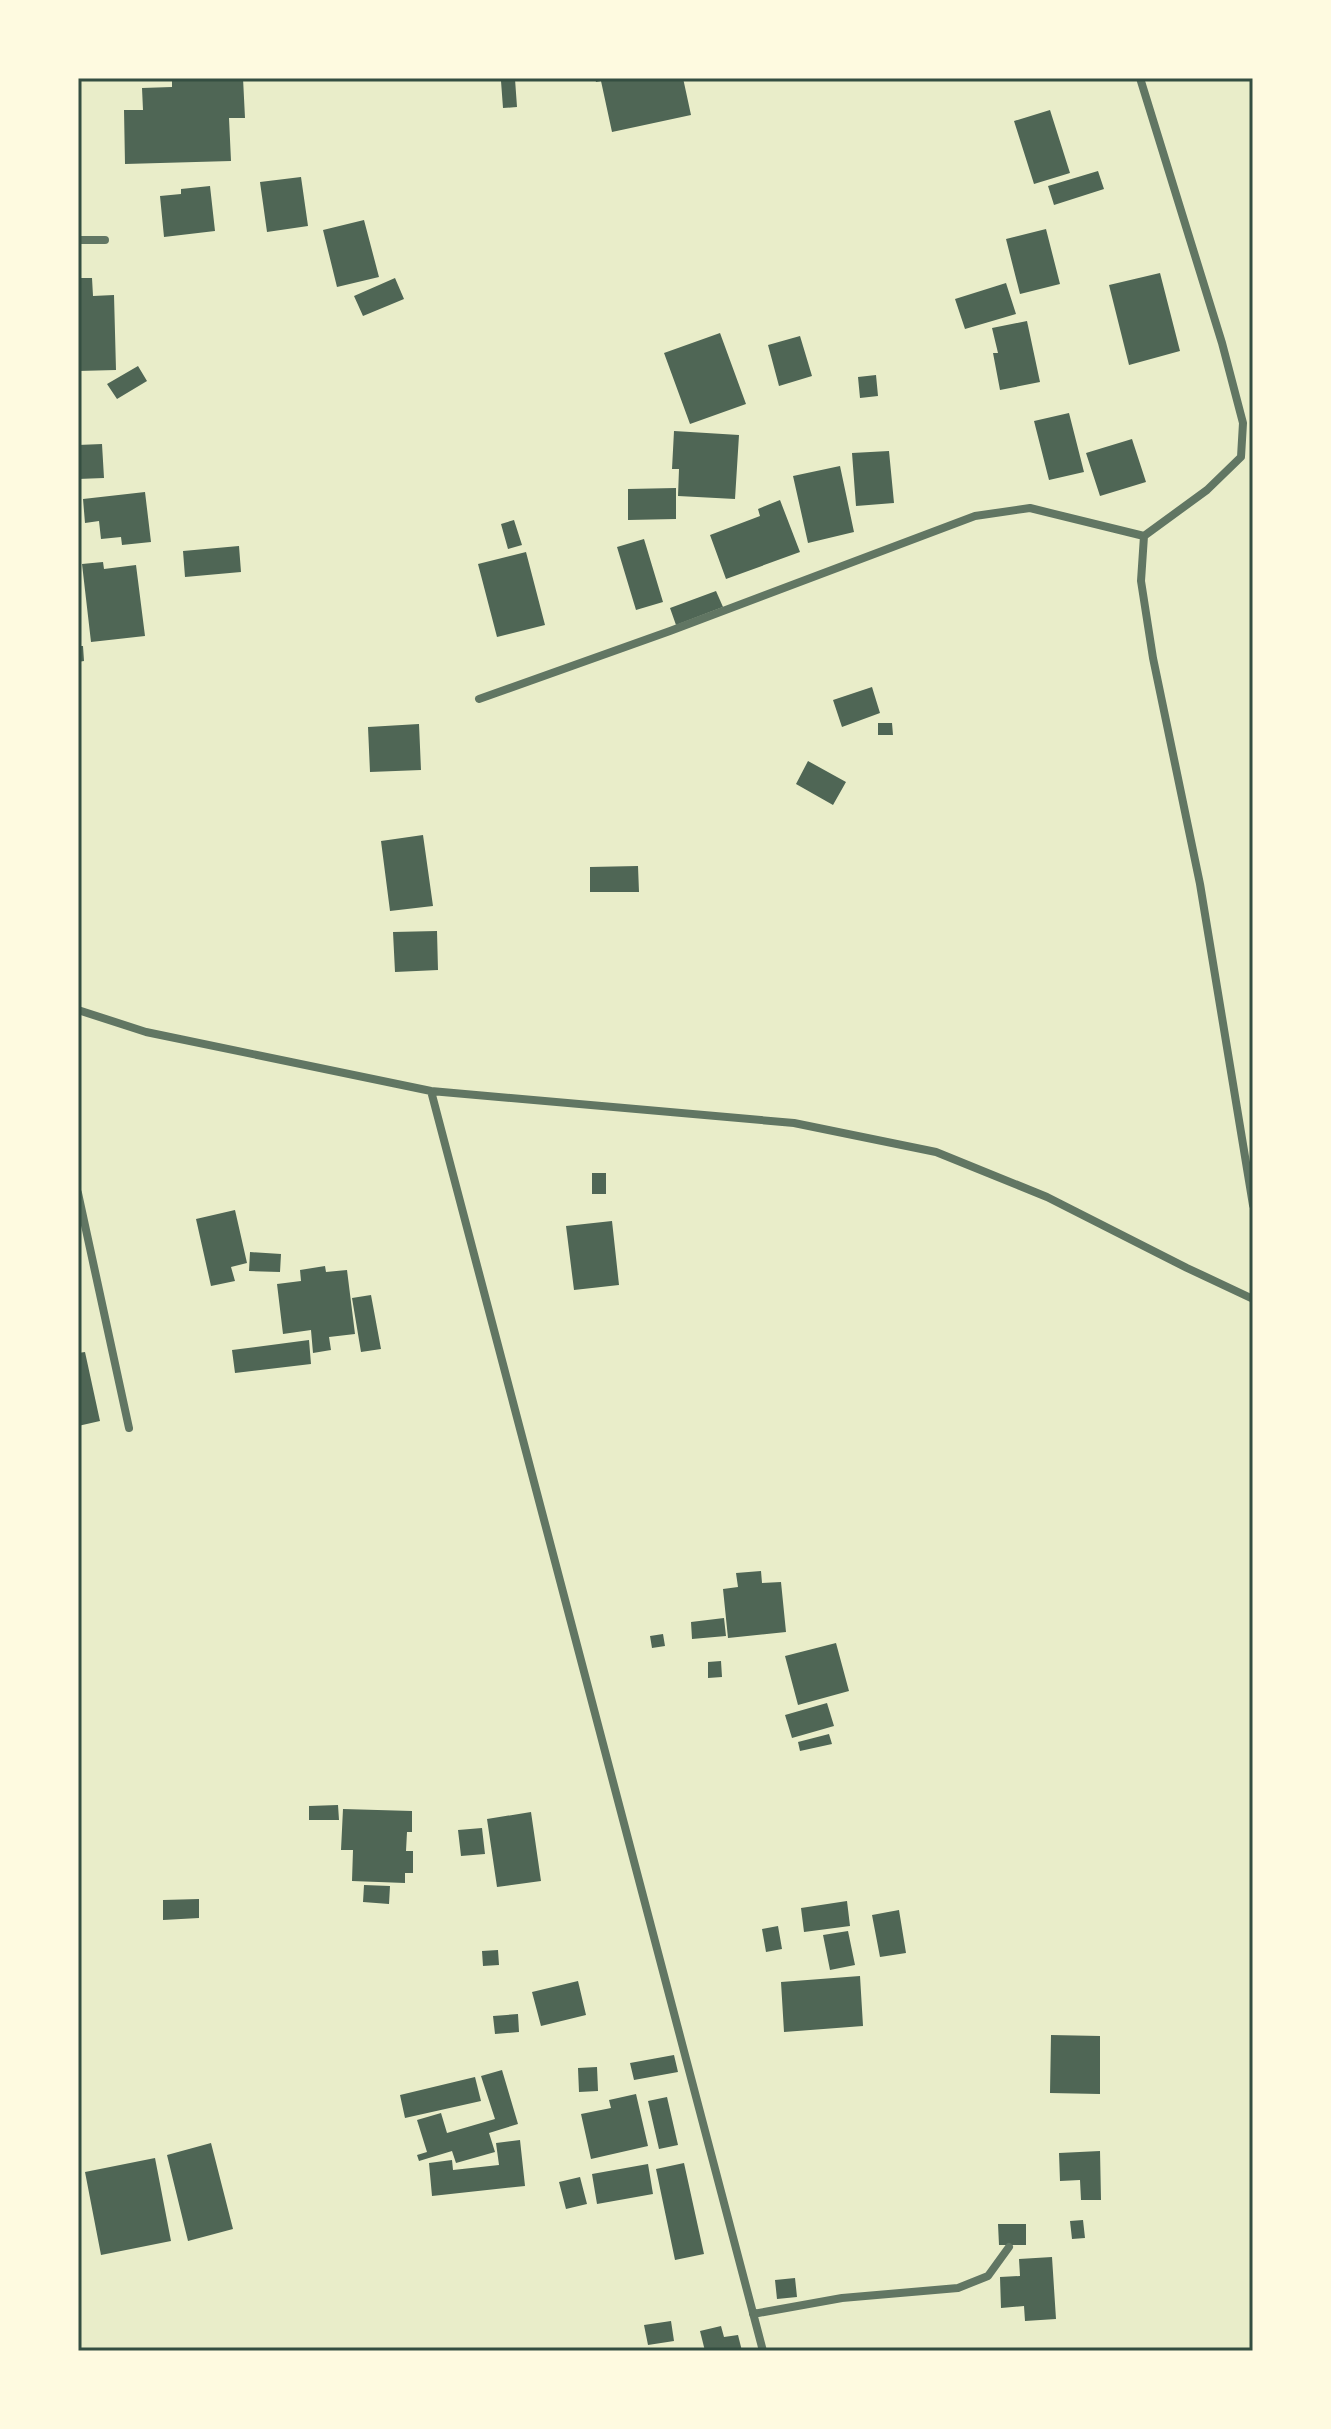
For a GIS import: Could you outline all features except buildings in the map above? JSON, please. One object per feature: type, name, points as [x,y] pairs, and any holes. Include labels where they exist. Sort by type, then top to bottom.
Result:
[{"type":"street","points":[[479,699],[975,516],[1030,508],[1144,536],[1207,490],[1241,457],[1243,423],[1222,343],[1140,78]]},
{"type":"street","points":[[78,240],[105,240]]},
{"type":"street","points":[[1144,536],[1141,581],[1153,658],[1200,884],[1253,1205]]},
{"type":"street","points":[[78,1010],[146,1032],[431,1091],[794,1123],[936,1152],[1047,1197],[1253,1299]]},
{"type":"street","points":[[431,1091],[763,2351]]},
{"type":"street","points":[[78,1193],[129,1428]]},
{"type":"street","points":[[753,2314],[842,2298],[958,2288],[988,2276],[1009,2247]]}]
